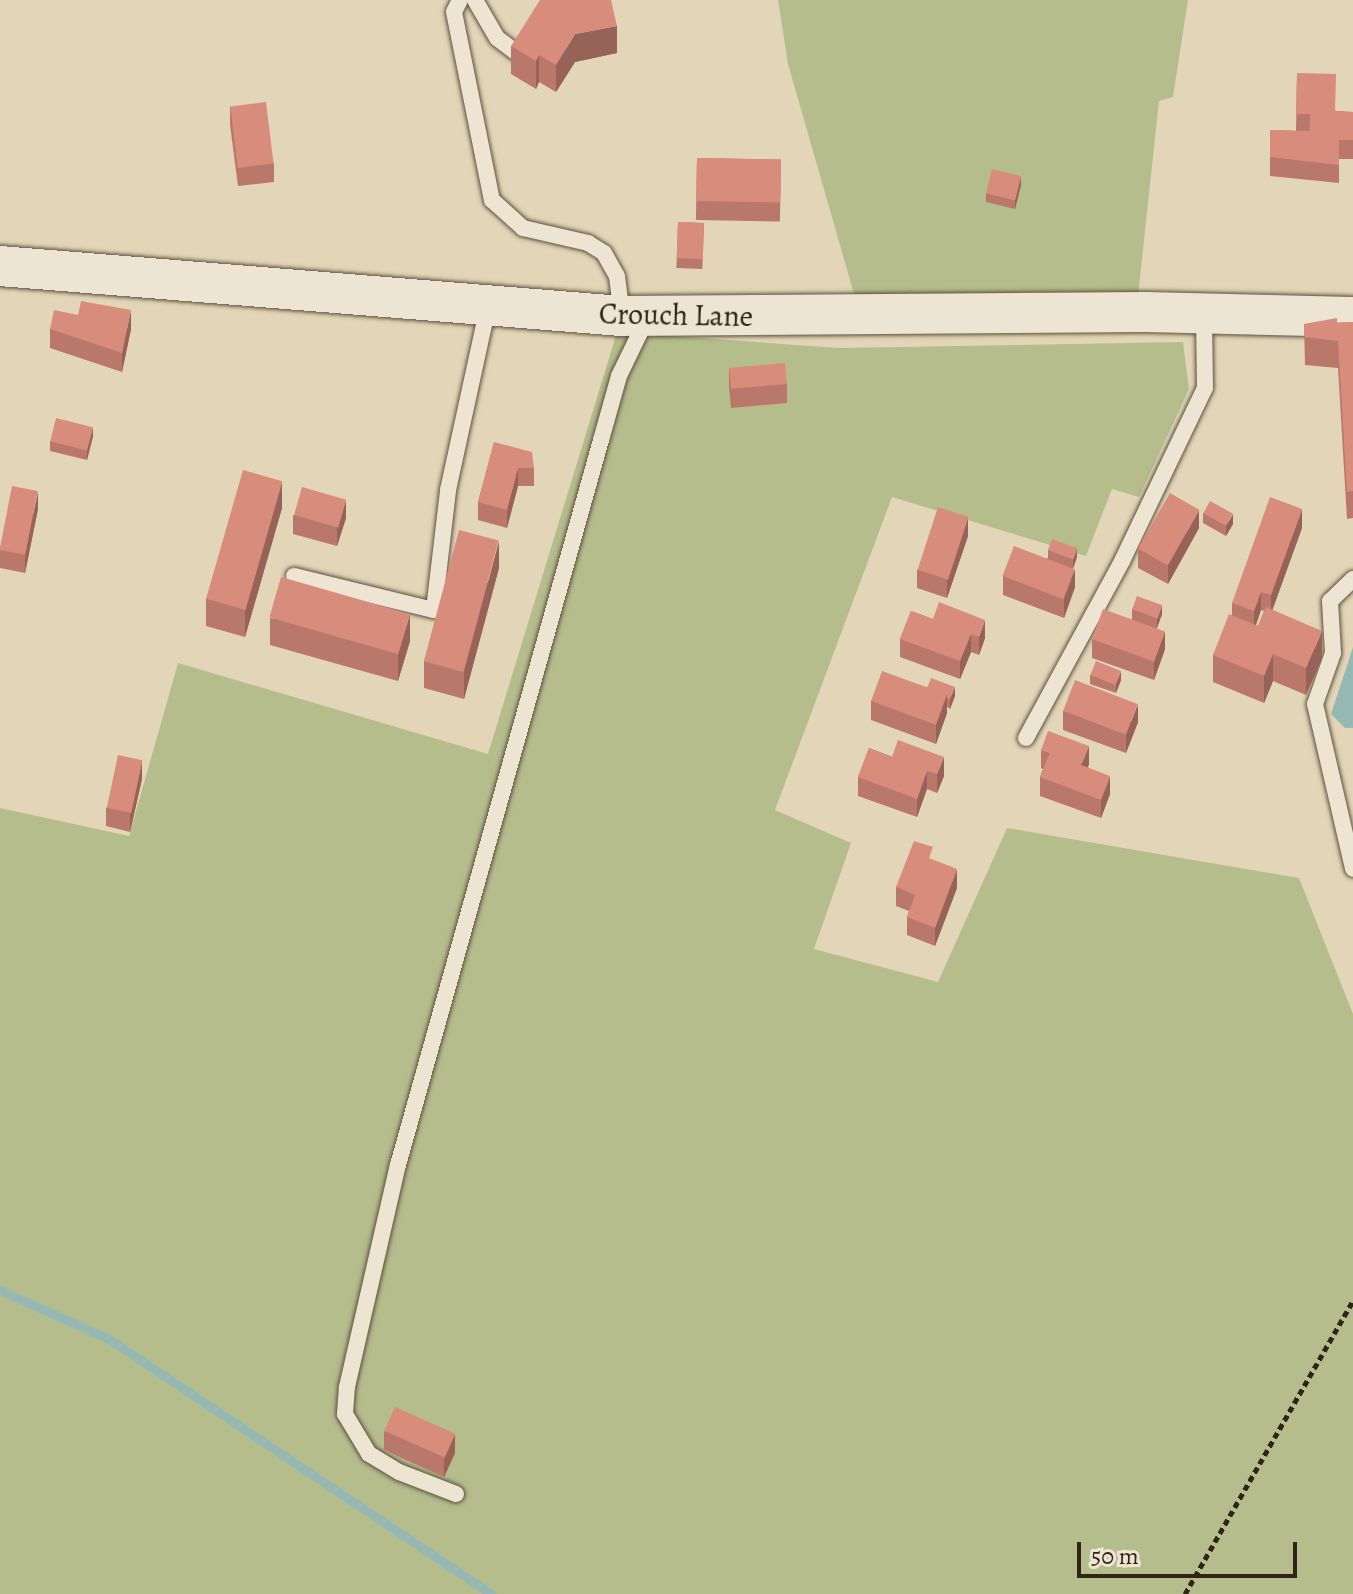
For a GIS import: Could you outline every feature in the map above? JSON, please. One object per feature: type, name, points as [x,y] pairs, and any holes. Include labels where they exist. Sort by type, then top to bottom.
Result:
[{"type":"street","name":"Crouch Lane","points":[[0,266],[635,317],[1204,313],[1353,317]]},
{"type":"lane","points":[[456,1494],[399,1472],[369,1454],[345,1414],[347,1387],[398,1165],[635,317],[604,253],[588,243],[523,228],[492,200],[454,12],[460,0]]},
{"type":"lane","points":[[475,0],[497,38],[517,53]]},
{"type":"lane","points":[[294,576],[434,610],[448,490],[489,305]]},
{"type":"lane","points":[[1026,738],[1122,561],[1205,388],[1204,313]]},
{"type":"lane","points":[[1353,579],[1330,601],[1333,653],[1315,704],[1353,869]]},
{"type":"path","points":[[1185,1594],[1353,1301]]},
{"type":"green space","points":[[778,0],[1188,0],[1173,97],[1159,101],[1138,296],[854,294],[788,64]]},
{"type":"green space","points":[[617,332],[839,348],[1183,342],[1189,389],[1139,497],[1112,489],[1086,556],[892,497],[775,810],[851,843],[814,949],[938,982],[1007,828],[1299,878],[1353,1014],[1353,1594],[0,1594],[0,808],[129,836],[178,663],[488,754]]},
{"type":"water","points":[[1353,647],[1353,728],[1345,728],[1331,714]]},
{"type":"building","points":[[540,0],[611,0],[617,26],[575,34],[556,65],[539,55],[536,61],[511,46]]},
{"type":"building","points":[[1297,73],[1336,74],[1335,111],[1353,112],[1353,140],[1339,140],[1339,165],[1270,157],[1270,130],[1310,131],[1310,114],[1296,114]]},
{"type":"building","points":[[266,102],[274,164],[238,168],[230,106]]},
{"type":"building","points":[[697,158],[781,159],[780,202],[696,201]]},
{"type":"building","points":[[992,169],[1021,176],[1015,201],[986,193]]},
{"type":"building","points":[[678,222],[704,223],[703,259],[677,258]]},
{"type":"building","points":[[81,301],[131,310],[122,353],[50,329],[54,310],[78,315]]},
{"type":"building","points":[[1337,318],[1337,323],[1353,322],[1353,491],[1347,492],[1338,341],[1305,337],[1304,324]]},
{"type":"building","points":[[785,363],[787,384],[731,389],[729,368]]},
{"type":"building","points":[[56,418],[93,427],[87,450],[50,441]]},
{"type":"building","points":[[494,442],[532,452],[534,468],[518,468],[507,510],[478,502]]},
{"type":"building","points":[[243,470],[282,481],[245,610],[206,599]]},
{"type":"building","points":[[12,486],[38,491],[25,555],[0,550]]},
{"type":"building","points":[[302,487],[346,500],[338,528],[294,515]]},
{"type":"building","points":[[1170,493],[1199,510],[1167,565],[1138,548]]},
{"type":"building","points":[[1270,497],[1302,509],[1271,595],[1261,592],[1254,611],[1232,603]]},
{"type":"building","points":[[1210,501],[1233,514],[1226,526],[1203,513]]},
{"type":"building","points":[[938,507],[968,517],[948,580],[918,570]]},
{"type":"building","points":[[459,530],[499,541],[463,672],[424,661]]},
{"type":"building","points":[[1052,539],[1077,548],[1073,560],[1048,550]]},
{"type":"building","points":[[1014,546],[1075,569],[1063,599],[1003,576]]},
{"type":"building","points":[[281,577],[410,614],[398,654],[269,617]]},
{"type":"building","points":[[1137,596],[1162,605],[1158,618],[1132,609]]},
{"type":"building","points":[[939,602],[985,620],[979,637],[971,634],[960,661],[900,639],[911,611],[933,619]]},
{"type":"building","points":[[1266,607],[1322,631],[1306,668],[1273,654],[1264,676],[1213,655],[1229,614],[1258,626]]},
{"type":"building","points":[[1103,609],[1165,632],[1154,662],[1092,639]]},
{"type":"building","points":[[1096,661],[1121,671],[1115,685],[1090,675]]},
{"type":"building","points":[[882,671],[947,695],[936,725],[871,701]]},
{"type":"building","points":[[931,678],[955,687],[950,699],[927,688]]},
{"type":"building","points":[[1075,680],[1138,704],[1126,735],[1063,711]]},
{"type":"building","points":[[1048,731],[1089,746],[1081,765],[1110,776],[1101,800],[1040,777],[1050,753],[1041,750]]},
{"type":"building","points":[[898,740],[944,757],[937,774],[927,771],[917,799],[858,777],[869,748],[892,757]]},
{"type":"building","points":[[118,755],[142,760],[131,813],[107,808]]},
{"type":"building","points":[[914,841],[933,847],[929,858],[957,869],[935,928],[907,917],[915,895],[896,887]]},
{"type":"building","points":[[395,1407],[455,1434],[445,1458],[384,1431]]},
{"type":"waterway","points":[[0,1290],[109,1339],[492,1594]]}]
